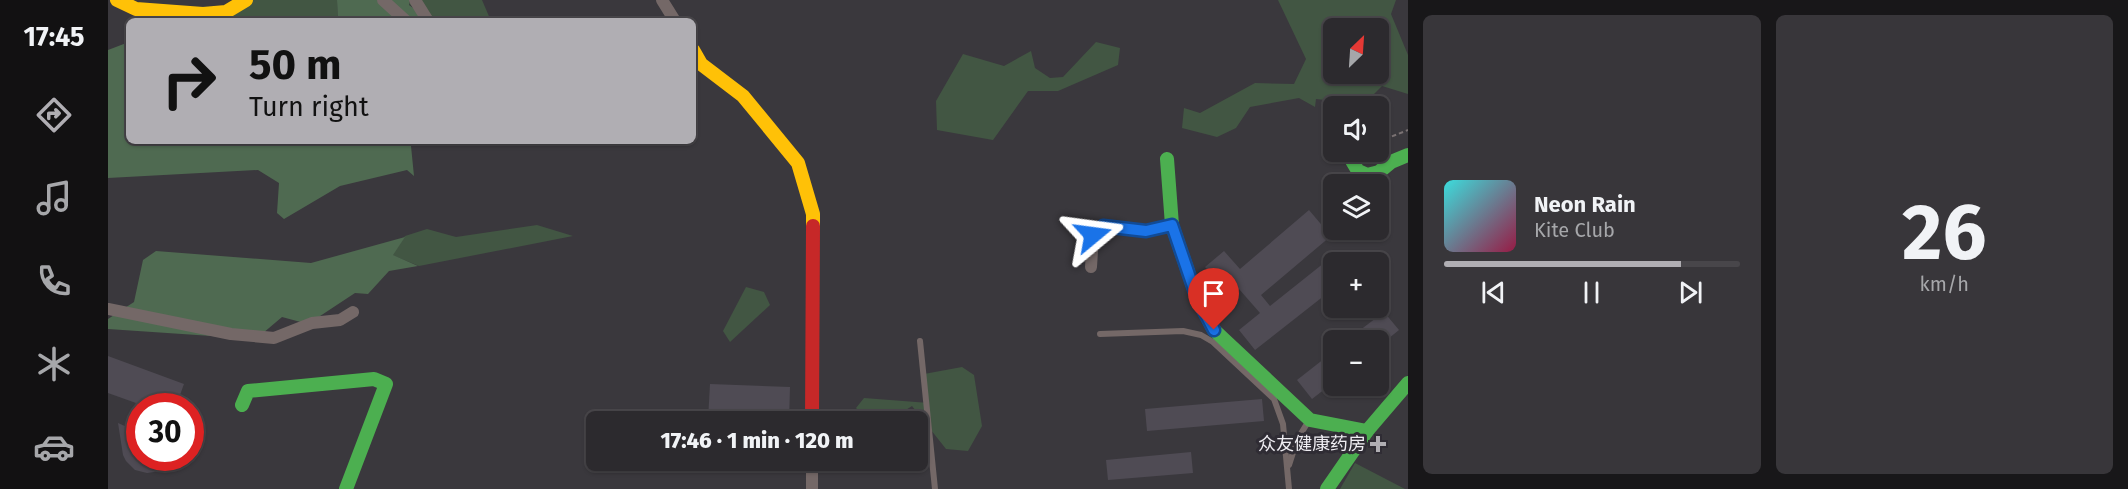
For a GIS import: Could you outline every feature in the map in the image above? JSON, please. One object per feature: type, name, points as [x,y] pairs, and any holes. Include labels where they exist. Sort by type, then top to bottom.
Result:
[{"type":"street","points":[[117,0],[129,7],[140,9],[210,14],[224,13],[237,8],[246,0]]},
{"type":"street","points":[[383,0],[403,18]]},
{"type":"street","points":[[415,0],[426,18]]},
{"type":"street","points":[[662,0],[673,18]]},
{"type":"street","points":[[696,55],[702,64],[743,96],[798,163],[813,214],[813,411]]},
{"type":"street","points":[[1353,162],[1358,171],[1367,175],[1379,172],[1391,162],[1408,155]]},
{"type":"street","points":[[1167,159],[1172,225],[1197,298],[1214,330],[1310,420],[1367,431]]},
{"type":"street","points":[[1091,267],[1093,235],[1103,226],[1146,231],[1172,225]]},
{"type":"street","points":[[108,309],[231,334],[274,338],[312,323],[340,320],[353,312]]},
{"type":"street","points":[[242,405],[248,391],[374,379],[386,384],[346,489]]},
{"type":"street","points":[[1327,489],[1367,431],[1408,383]]},
{"type":"street","points":[[812,471],[812,489]]},
{"type":"lane","points":[[1100,334],[1183,330],[1201,335],[1213,342],[1274,399],[1283,424],[1289,489]]},
{"type":"lane","points":[[920,341],[935,489]]},
{"type":"lane","points":[[1288,473],[1297,440],[1310,420]]},
{"type":"path","points":[[1389,138],[1408,130]]},
{"type":"green space","points":[[233,0],[337,0],[338,18],[214,18]]},
{"type":"green space","points":[[337,0],[409,0],[409,5],[428,18],[338,18]]},
{"type":"green space","points":[[409,0],[482,0],[490,18],[428,18],[409,4]]},
{"type":"green space","points":[[1278,0],[1396,0],[1391,14],[1408,55],[1408,94],[1382,86],[1372,96],[1323,96],[1323,100],[1316,99],[1315,107],[1299,98],[1250,107],[1236,128],[1217,137],[1182,128],[1184,108],[1200,113],[1255,83],[1294,84],[1306,59]]},
{"type":"green space","points":[[1096,42],[1120,48],[1118,65],[1058,91],[1028,91],[993,140],[937,130],[936,101],[963,54],[1004,66],[1031,51],[1035,68],[1050,78],[1063,77]]},
{"type":"green space","points":[[126,43],[126,144],[410,144],[414,176],[407,170],[340,186],[284,219],[277,213],[279,183],[258,170],[108,178],[108,50]]},
{"type":"green space","points":[[537,225],[573,236],[419,266],[392,255],[405,236],[427,229],[456,237]]},
{"type":"green space","points":[[405,237],[393,255],[418,266],[389,271],[368,294],[355,293],[308,324],[282,317],[256,339],[108,329],[108,319],[134,302],[143,260],[156,251],[311,263]]},
{"type":"green space","points":[[746,287],[764,292],[770,305],[730,342],[723,331]]},
{"type":"green space","points":[[962,367],[974,375],[982,426],[968,451],[946,449],[928,426],[928,411],[916,411],[912,406],[904,411],[859,411],[856,408],[864,398],[929,403],[924,374]]},
{"type":"green space","points":[[1355,463],[1405,489],[1340,489]]},
{"type":"building","points":[[1309,210],[1323,227],[1323,240],[1326,240],[1261,295],[1270,306],[1323,264],[1323,297],[1255,350],[1239,330],[1260,313],[1239,289],[1230,296],[1205,267],[1224,251],[1240,269]]},
{"type":"building","points":[[1376,318],[1389,318],[1399,330],[1389,338],[1389,330],[1360,330]]},
{"type":"building","points":[[108,356],[184,384],[181,393],[126,393],[126,399],[108,393]]},
{"type":"building","points":[[1323,360],[1323,390],[1312,399],[1297,380]]},
{"type":"building","points":[[710,384],[790,387],[789,411],[708,411]]},
{"type":"building","points":[[1262,399],[1264,421],[1147,431],[1145,409]]},
{"type":"building","points":[[118,423],[126,427],[126,461],[123,455]]},
{"type":"building","points":[[1191,452],[1193,473],[1108,480],[1106,460]]},
{"type":"traffic: fast","points":[[1353,162],[1358,171],[1367,175],[1379,172],[1391,162],[1408,155]]},
{"type":"traffic: fast","points":[[1167,159],[1172,225],[1197,298],[1214,330],[1310,420],[1367,431]]},
{"type":"traffic: fast","points":[[242,405],[248,391],[374,379],[386,384],[346,489]]},
{"type":"traffic: fast","points":[[1327,489],[1367,431],[1408,383]]},
{"type":"traffic: slow","points":[[117,0],[136,9],[203,14],[226,12],[246,0]]},
{"type":"traffic: slow","points":[[696,55],[701,64],[743,96],[798,163],[813,214],[813,226]]},
{"type":"traffic: jam","points":[[812,411],[813,226]]},
{"type":"place","name":"众友健康药房","points":[[1378,444]]},
{"type":"route","points":[[1093,235],[1103,226],[1146,231],[1172,225],[1197,298],[1214,330]]}]
